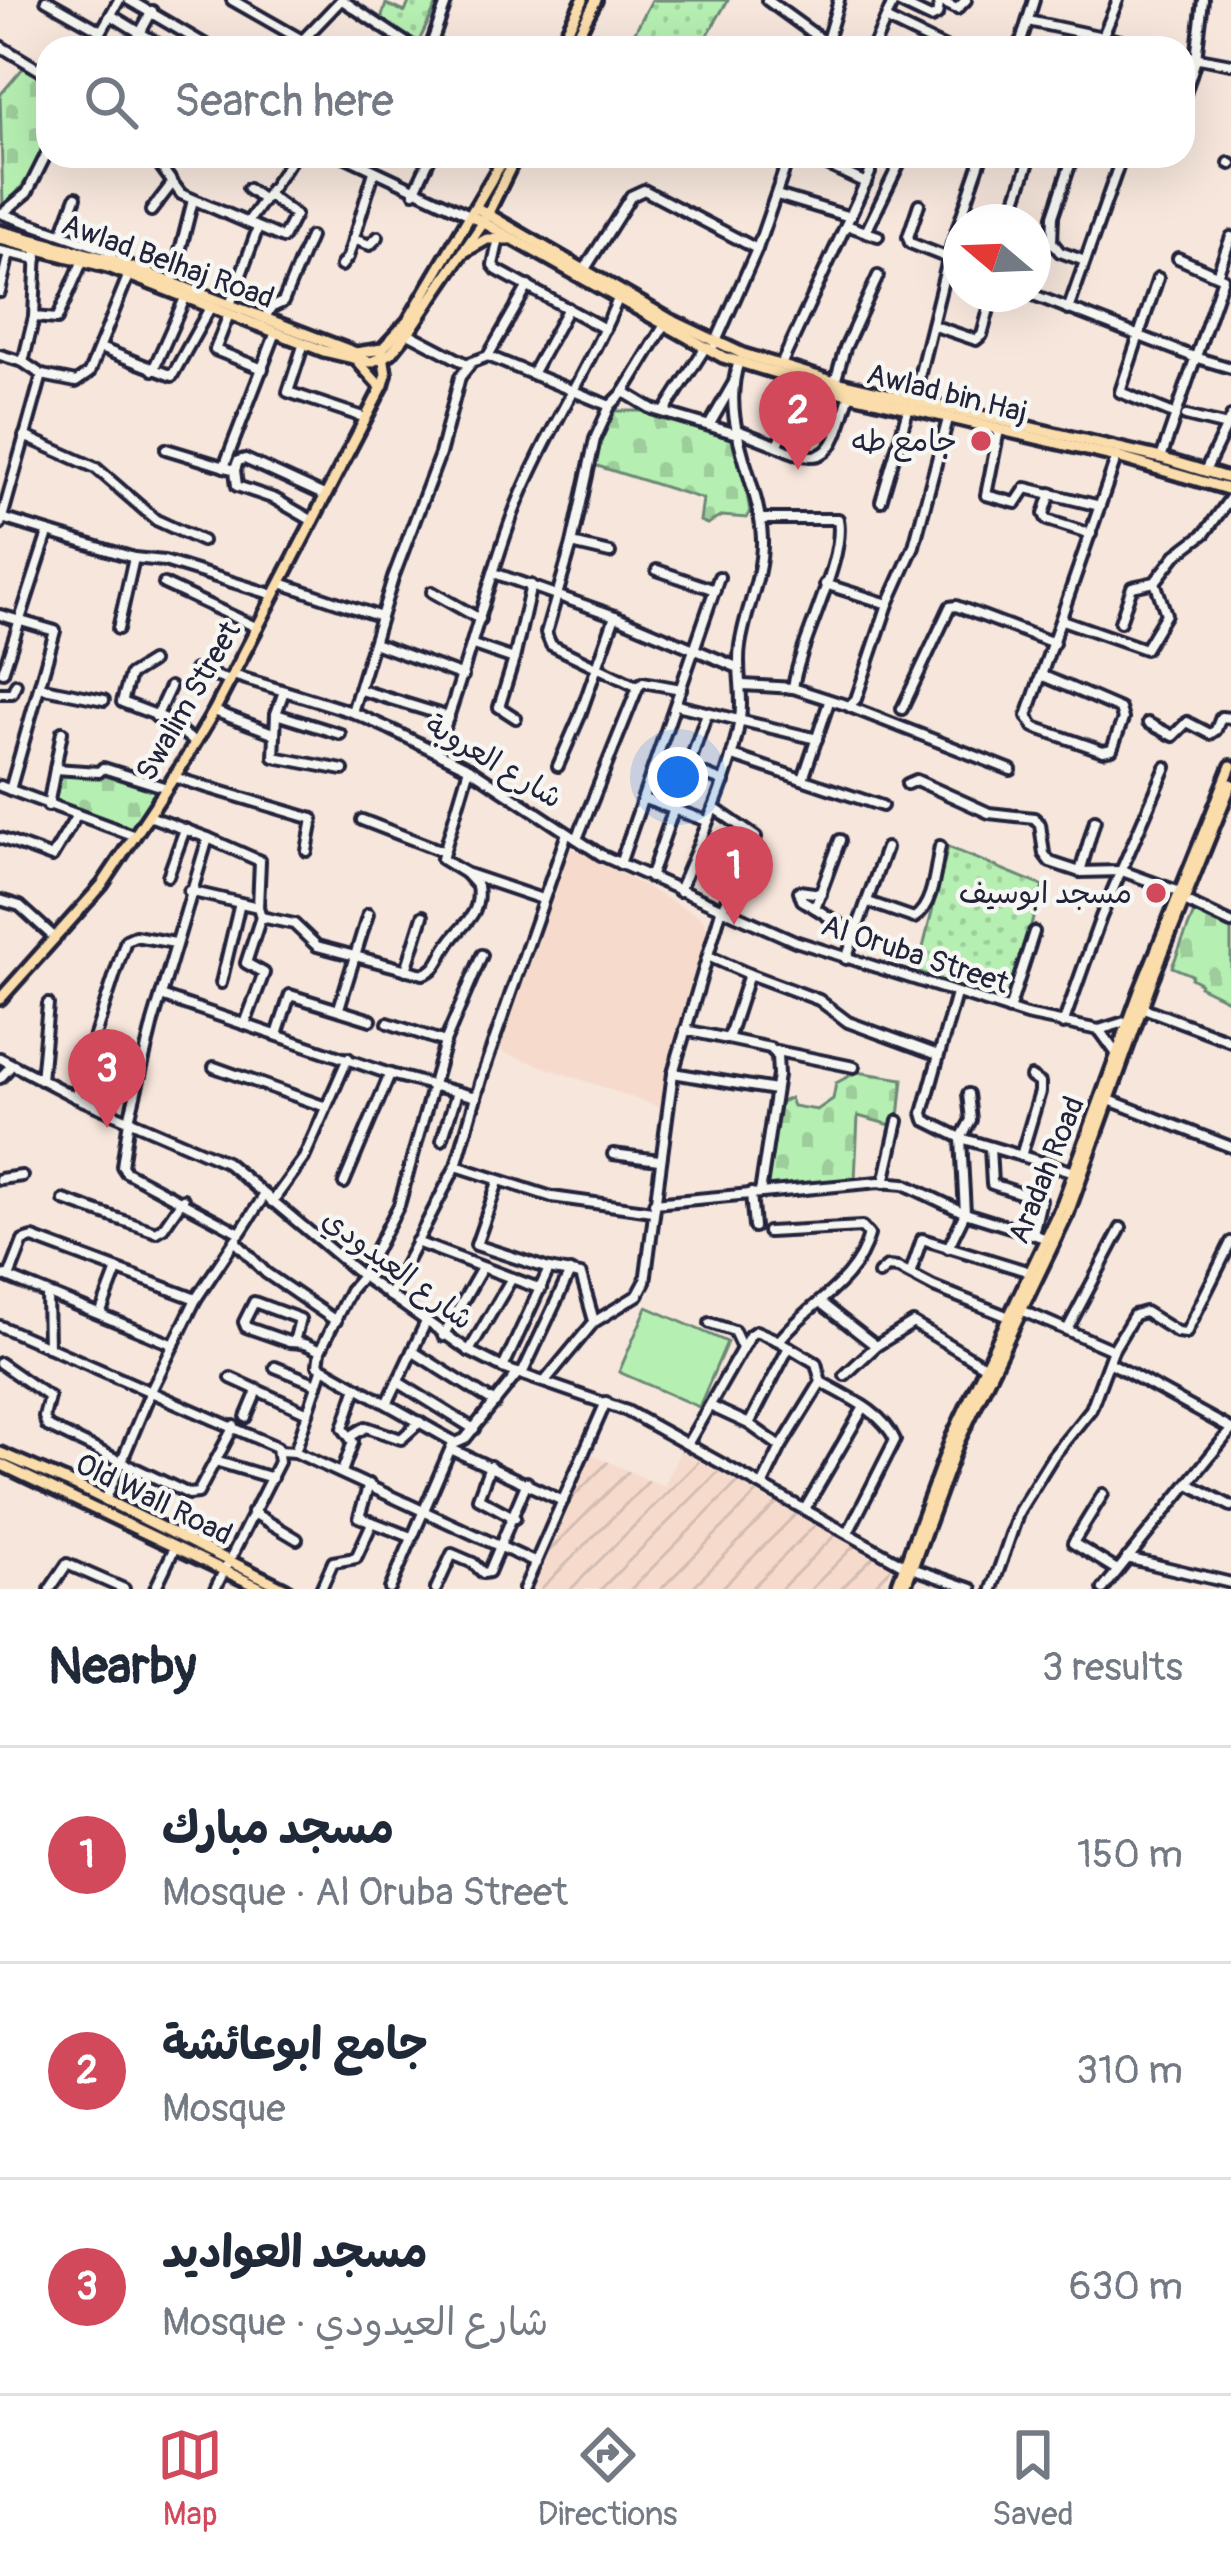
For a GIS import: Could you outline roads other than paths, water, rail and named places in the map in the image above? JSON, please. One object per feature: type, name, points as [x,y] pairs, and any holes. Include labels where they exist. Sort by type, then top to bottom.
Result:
[{"type":"main road","points":[[565,36],[583,0]]},
{"type":"main road","points":[[577,36],[596,0]]},
{"type":"main road","points":[[312,344],[355,360],[382,381],[480,215],[500,168]]},
{"type":"main road","points":[[510,168],[499,194],[500,211],[520,238]]},
{"type":"main road","points":[[380,355],[503,182]]},
{"type":"main road","name":"Awlad bin Haj","points":[[480,215],[664,326],[801,382],[1118,453],[1231,494]]},
{"type":"main road","name":"Awlad Belhaj Road","points":[[0,235],[115,261],[312,344]]},
{"type":"main road","points":[[455,259],[478,242],[520,238]]},
{"type":"main road","name":"Awlad bin Haj","points":[[520,238],[585,269],[710,346]]},
{"type":"main road","name":"Awlad Belhaj Road","points":[[21,240],[37,254],[84,259],[265,321],[312,344]]},
{"type":"main road","points":[[355,360],[380,355],[406,336]]},
{"type":"main road","points":[[312,344],[380,355]]},
{"type":"main road","name":"Swalim Street","points":[[0,999],[56,938],[136,836],[214,711],[375,399],[382,381],[380,355]]},
{"type":"main road","name":"Awlad bin Haj","points":[[740,358],[781,365],[948,419],[1161,458],[1231,479]]},
{"type":"main road","name":"Aradah Road","points":[[900,1589],[958,1442],[1023,1311],[1109,1100],[1231,766]]},
{"type":"main road","name":"Aradah Road","points":[[909,1568],[952,1437],[1030,1272],[1051,1240],[1128,1021],[1231,784]]},
{"type":"main road","name":"Old Wall Road","points":[[0,1453],[175,1547],[286,1589]]},
{"type":"main road","name":"Old Wall Road","points":[[0,1464],[105,1501],[263,1589]]},
{"type":"street","points":[[46,0],[101,31]]},
{"type":"street","points":[[98,36],[119,0]]},
{"type":"street","points":[[129,0],[192,36]]},
{"type":"street","points":[[232,0],[298,36]]},
{"type":"street","points":[[307,36],[341,0],[396,36]]},
{"type":"street","points":[[434,36],[447,0]]},
{"type":"street","points":[[766,0],[815,36]]},
{"type":"street","points":[[830,36],[839,0]]},
{"type":"street","points":[[879,36],[894,0],[931,18],[937,15],[940,0],[957,9],[966,0]]},
{"type":"street","points":[[1023,36],[1034,0]]},
{"type":"street","points":[[1102,36],[1118,0]]},
{"type":"street","points":[[1195,61],[1204,0]]},
{"type":"street","points":[[140,34],[152,11]]},
{"type":"street","points":[[111,15],[143,36]]},
{"type":"street","points":[[887,20],[920,36]]},
{"type":"street","points":[[1028,22],[1075,36]]},
{"type":"street","points":[[0,46],[36,68]]},
{"type":"street","points":[[1196,58],[1230,64],[1231,52]]},
{"type":"street","points":[[1,213],[27,193],[40,168]]},
{"type":"street","points":[[160,168],[171,185],[193,200],[283,238],[296,218],[248,189]]},
{"type":"street","points":[[262,369],[214,350],[253,225],[286,168]]},
{"type":"street","points":[[366,168],[414,192],[480,215]]},
{"type":"street","points":[[414,192],[425,168]]},
{"type":"street","points":[[665,411],[710,346],[757,249],[785,168]]},
{"type":"street","points":[[834,168],[866,183]]},
{"type":"street","points":[[781,365],[871,168]]},
{"type":"street","points":[[866,232],[897,168]]},
{"type":"street","points":[[970,204],[979,168]]},
{"type":"street","points":[[1015,204],[1027,168]]},
{"type":"street","points":[[1068,168],[1053,217],[1052,242],[1060,252],[1085,261]]},
{"type":"street","points":[[1068,310],[1118,168]]},
{"type":"street","points":[[341,266],[374,172]]},
{"type":"street","points":[[151,211],[171,185]]},
{"type":"street","points":[[585,269],[631,196],[644,190],[757,249]]},
{"type":"street","points":[[777,195],[878,236]]},
{"type":"street","points":[[62,233],[76,196]]},
{"type":"street","points":[[172,283],[193,200]]},
{"type":"street","points":[[919,204],[910,243],[943,256]]},
{"type":"street","points":[[1,213],[107,250],[115,261]]},
{"type":"street","points":[[265,321],[270,308],[283,302],[310,237]]},
{"type":"street","points":[[353,239],[370,245],[378,237]]},
{"type":"street","points":[[1217,275],[1231,237]]},
{"type":"street","points":[[500,238],[494,268],[605,329]]},
{"type":"street","points":[[0,292],[4,252],[37,254],[34,317],[22,362]]},
{"type":"street","points":[[1161,458],[1181,415],[1222,278],[1178,258]]},
{"type":"street","points":[[34,317],[55,320],[60,316],[84,259]]},
{"type":"street","points":[[0,355],[65,382],[83,379],[129,274]]},
{"type":"street","points":[[835,382],[878,276]]},
{"type":"street","points":[[1158,278],[1120,392],[1181,415],[1229,424],[1204,471]]},
{"type":"street","points":[[352,712],[440,454],[460,377],[470,365],[488,356],[528,286]]},
{"type":"street","points":[[153,370],[186,296]]},
{"type":"street","points":[[881,501],[943,296]]},
{"type":"street","points":[[436,751],[519,502],[618,299]]},
{"type":"street","points":[[1051,303],[1231,368]]},
{"type":"street","points":[[100,348],[172,376],[211,306]]},
{"type":"street","points":[[532,374],[568,308]]},
{"type":"street","points":[[932,326],[979,338],[987,312]]},
{"type":"street","points":[[638,687],[546,639],[595,439],[610,406],[624,392],[664,326]]},
{"type":"street","points":[[275,332],[230,468],[237,486],[275,499],[313,521]]},
{"type":"street","points":[[406,336],[470,365]]},
{"type":"street","points":[[312,344],[288,392],[366,418]]},
{"type":"street","points":[[488,356],[610,406]]},
{"type":"street","points":[[710,424],[733,383],[740,358]]},
{"type":"street","points":[[42,375],[1,521],[134,558],[164,561],[274,595]]},
{"type":"street","points":[[778,446],[801,382]]},
{"type":"street","points":[[679,891],[733,756],[743,686],[739,668],[743,631],[760,569],[760,519],[736,432],[733,383]]},
{"type":"street","points":[[624,392],[640,404],[804,458],[823,455],[833,445],[850,394]]},
{"type":"street","points":[[849,706],[856,699],[925,515],[948,419]]},
{"type":"street","points":[[999,430],[986,495],[1016,503],[1024,488],[1100,506]]},
{"type":"street","points":[[25,436],[96,468],[157,520],[202,541]]},
{"type":"street","points":[[166,449],[230,468]]},
{"type":"street","points":[[1041,675],[1120,709],[1123,719],[1112,748],[1103,751],[1029,724],[1027,716],[1041,675],[1062,620],[1118,453]]},
{"type":"street","points":[[230,468],[245,459],[326,496]]},
{"type":"street","points":[[0,467],[14,473]]},
{"type":"street","points":[[1051,493],[1044,514],[1047,520],[1091,534]]},
{"type":"street","points":[[1120,622],[1132,587],[1155,582],[1176,555],[1205,533],[1231,494]]},
{"type":"street","points":[[760,519],[838,519],[838,552],[793,688]]},
{"type":"street","points":[[3,672],[48,533]]},
{"type":"street","points":[[572,544],[610,554]]},
{"type":"street","points":[[118,629],[134,558]]},
{"type":"street","points":[[657,570],[715,590]]},
{"type":"street","points":[[494,573],[615,616],[739,668]]},
{"type":"street","points":[[620,864],[719,577]]},
{"type":"street","points":[[1062,620],[1145,649],[1166,614],[1155,582]]},
{"type":"street","points":[[280,583],[381,617]]},
{"type":"street","points":[[164,584],[258,628]]},
{"type":"street","points":[[825,584],[888,604]]},
{"type":"street","points":[[516,718],[499,707],[531,585]]},
{"type":"street","points":[[432,592],[480,619]]},
{"type":"street","points":[[902,709],[950,607],[1054,643]]},
{"type":"street","points":[[0,615],[55,631],[5,788],[136,836]]},
{"type":"street","points":[[557,766],[615,616]]},
{"type":"street","points":[[374,643],[463,676]]},
{"type":"street","points":[[473,645],[514,659]]},
{"type":"street","points":[[151,662],[129,677],[122,702],[194,742]]},
{"type":"street","name":"شارع العروبة","points":[[195,670],[352,712],[469,768],[620,864],[721,910]]},
{"type":"street","points":[[577,839],[638,687],[643,682],[681,689]]},
{"type":"street","points":[[0,693],[12,693],[16,684]]},
{"type":"street","points":[[743,686],[793,688],[1011,770]]},
{"type":"street","points":[[39,687],[104,700]]},
{"type":"street","points":[[156,717],[170,687]]},
{"type":"street","points":[[361,691],[449,717]]},
{"type":"street","points":[[284,692],[273,733],[275,758],[343,770]]},
{"type":"street","points":[[803,779],[829,702]]},
{"type":"street","points":[[676,705],[817,739]]},
{"type":"street","points":[[214,711],[273,733]]},
{"type":"street","points":[[650,878],[707,713]]},
{"type":"street","points":[[276,714],[340,734]]},
{"type":"street","points":[[1148,723],[1173,736],[1187,722],[1210,734],[1221,717],[1231,718]]},
{"type":"street","points":[[48,806],[62,732]]},
{"type":"street","points":[[733,756],[882,806]]},
{"type":"street","points":[[660,758],[724,782]]},
{"type":"street","points":[[55,769],[99,772],[104,767],[313,819],[307,851]]},
{"type":"street","points":[[1063,1024],[1166,767]]},
{"type":"street","points":[[469,768],[442,851],[445,864],[542,899]]},
{"type":"street","points":[[907,784],[916,780],[989,813],[1034,818],[1040,824],[1047,859],[1080,872],[1122,871],[1231,923]]},
{"type":"street","points":[[644,800],[707,821]]},
{"type":"street","points":[[545,1381],[594,1322],[643,1288],[673,1073],[721,910],[756,838],[714,808]]},
{"type":"street","points":[[0,838],[52,857],[77,815]]},
{"type":"street","points":[[149,816],[260,861],[260,912],[246,963],[264,973],[245,1024]]},
{"type":"street","points":[[362,820],[442,851]]},
{"type":"street","points":[[1080,872],[1095,820]]},
{"type":"street","points":[[168,876],[184,829]]},
{"type":"street","points":[[389,1296],[456,1166],[567,833]]},
{"type":"street","points":[[208,838],[160,996],[129,1120],[123,1169],[183,1199],[238,1237],[266,1274],[336,1321]]},
{"type":"street","points":[[815,908],[840,840]]},
{"type":"street","points":[[868,902],[920,916],[927,907],[940,846]]},
{"type":"street","points":[[846,959],[886,848]]},
{"type":"street","points":[[189,892],[240,903],[294,924],[316,946],[430,972],[472,919],[479,896],[465,873]]},
{"type":"street","points":[[820,894],[799,891],[802,900],[855,934]]},
{"type":"street","points":[[0,900],[20,906],[56,938]]},
{"type":"street","points":[[700,901],[714,930]]},
{"type":"street","points":[[221,982],[240,903]]},
{"type":"street","name":"Al Oruba Street","points":[[721,910],[846,959],[1010,1010],[1099,1030],[1128,1021]]},
{"type":"street","points":[[339,1007],[368,914]]},
{"type":"street","points":[[406,970],[423,916]]},
{"type":"street","points":[[1010,1010],[1034,932]]},
{"type":"street","points":[[75,1097],[126,940],[135,936],[176,944]]},
{"type":"street","points":[[482,955],[445,1042],[399,1205],[350,1290],[320,1351],[318,1365],[388,1402],[452,1446],[563,1501]]},
{"type":"street","points":[[708,956],[819,1000],[848,1022],[938,1055]]},
{"type":"street","points":[[728,1039],[748,974]]},
{"type":"street","points":[[956,994],[923,1118],[961,1138],[1075,1172]]},
{"type":"street","points":[[277,1035],[290,995],[371,1019]]},
{"type":"street","points":[[160,996],[390,1074],[476,1097]]},
{"type":"street","points":[[41,1080],[48,1004]]},
{"type":"street","points":[[1142,1007],[1231,1041]]},
{"type":"street","points":[[388,1023],[445,1042]]},
{"type":"street","points":[[686,1030],[854,1067]]},
{"type":"street","points":[[1099,1030],[1116,1053]]},
{"type":"street","points":[[754,1227],[755,1193],[775,1090],[776,1051]]},
{"type":"street","name":"شارع العيدودي","points":[[0,1058],[75,1097],[208,1151],[362,1276],[469,1352],[605,1402],[688,1443],[909,1568],[972,1589]]},
{"type":"street","points":[[105,1501],[196,1299],[268,1199],[292,1178],[348,1058]]},
{"type":"street","points":[[0,1078],[12,1065]]},
{"type":"street","points":[[214,1067],[326,1107]]},
{"type":"street","points":[[673,1073],[775,1090]]},
{"type":"street","points":[[344,1183],[390,1074]]},
{"type":"street","points":[[1021,1156],[1040,1092],[1040,1083],[1031,1077]]},
{"type":"street","points":[[442,1140],[457,1092]]},
{"type":"street","points":[[948,1248],[965,1213],[961,1138],[971,1120],[968,1094]]},
{"type":"street","points":[[1109,1100],[1231,1148]]},
{"type":"street","points":[[884,1183],[898,1121]]},
{"type":"street","points":[[990,1147],[992,1184],[1041,1200],[1033,1234]]},
{"type":"street","points":[[613,1154],[659,1160]]},
{"type":"street","points":[[456,1166],[570,1201],[653,1207],[755,1193],[904,1184],[965,1213],[1051,1240]]},
{"type":"street","points":[[0,1179],[22,1176]]},
{"type":"street","points":[[498,1182],[476,1245],[583,1277],[594,1322]]},
{"type":"street","points":[[64,1200],[156,1232],[183,1199]]},
{"type":"street","points":[[1067,1330],[1121,1228]]},
{"type":"street","points":[[768,1232],[867,1230],[868,1242],[856,1265],[779,1341]]},
{"type":"street","points":[[174,1345],[4,1275],[27,1238],[196,1299]]},
{"type":"street","points":[[910,1274],[921,1239],[1030,1272]]},
{"type":"street","points":[[416,1242],[541,1289]]},
{"type":"street","points":[[992,1589],[1019,1511],[1090,1409],[1113,1350],[1138,1312],[1186,1333],[1231,1242]]},
{"type":"street","points":[[879,1274],[892,1267],[1009,1317]]},
{"type":"street","points":[[443,1336],[482,1268]]},
{"type":"street","points":[[503,1368],[549,1269]]},
{"type":"street","points":[[100,1312],[117,1270]]},
{"type":"street","points":[[389,1589],[452,1446],[465,1439],[520,1374],[570,1273]]},
{"type":"street","points":[[469,1352],[512,1278]]},
{"type":"street","points":[[47,1294],[48,1347]]},
{"type":"street","points":[[294,1342],[300,1318],[254,1302],[246,1327],[320,1351]]},
{"type":"street","points":[[821,1304],[876,1346]]},
{"type":"street","points":[[1023,1311],[1113,1350]]},
{"type":"street","points":[[710,1323],[734,1331],[742,1349]]},
{"type":"street","points":[[845,1376],[876,1346],[913,1323],[986,1367]]},
{"type":"street","points":[[388,1402],[425,1324]]},
{"type":"street","points":[[0,1326],[234,1426],[279,1450],[272,1478],[251,1511],[215,1589]]},
{"type":"street","points":[[688,1443],[756,1331],[779,1341],[816,1363],[821,1382],[890,1428],[895,1445],[848,1533]]},
{"type":"street","points":[[749,1424],[789,1347]]},
{"type":"street","points":[[412,1351],[495,1403]]},
{"type":"street","points":[[1103,1589],[1231,1429],[1109,1362]]},
{"type":"street","points":[[0,1363],[49,1397],[44,1417],[47,1426],[194,1495],[234,1426]]},
{"type":"street","points":[[275,1366],[317,1384]]},
{"type":"street","points":[[296,1452],[322,1370]]},
{"type":"street","points":[[231,1378],[308,1413]]},
{"type":"street","points":[[398,1382],[474,1429]]},
{"type":"street","points":[[762,1485],[821,1382]]},
{"type":"street","points":[[342,1472],[352,1445],[343,1428],[357,1387]]},
{"type":"street","points":[[247,1417],[257,1390]]},
{"type":"street","points":[[524,1589],[605,1402]]},
{"type":"street","points":[[710,1406],[749,1424],[782,1447]]},
{"type":"street","points":[[805,1509],[864,1407]]},
{"type":"street","points":[[351,1436],[367,1427],[398,1440],[419,1422]]},
{"type":"street","points":[[279,1450],[296,1452],[342,1472],[536,1562]]},
{"type":"street","points":[[215,1461],[272,1478]]},
{"type":"street","points":[[490,1466],[478,1498],[515,1517]]},
{"type":"street","points":[[436,1589],[452,1554],[489,1572],[527,1482]]},
{"type":"street","points":[[369,1484],[358,1514],[411,1538]]},
{"type":"street","points":[[1189,1484],[1231,1506]]},
{"type":"street","points":[[1103,1494],[1073,1545],[1117,1570]]},
{"type":"street","points":[[251,1511],[297,1539]]},
{"type":"street","points":[[321,1589],[332,1562],[356,1558],[372,1523]]},
{"type":"street","points":[[154,1589],[175,1547]]},
{"type":"street","points":[[1127,1558],[1231,1583]]},
{"type":"street","points":[[50,1589],[62,1568],[70,1564],[124,1589]]},
{"type":"place","name":"جامع طه","points":[[981,441]]},
{"type":"place","name":"جامع ابوعائشة","points":[[798,470]]},
{"type":"place","name":"مسجد ابوسيف","points":[[1156,893]]},
{"type":"place","name":"مسجد مبارك","points":[[734,925]]},
{"type":"place","name":"مسجد العواديد","points":[[107,1128]]}]
